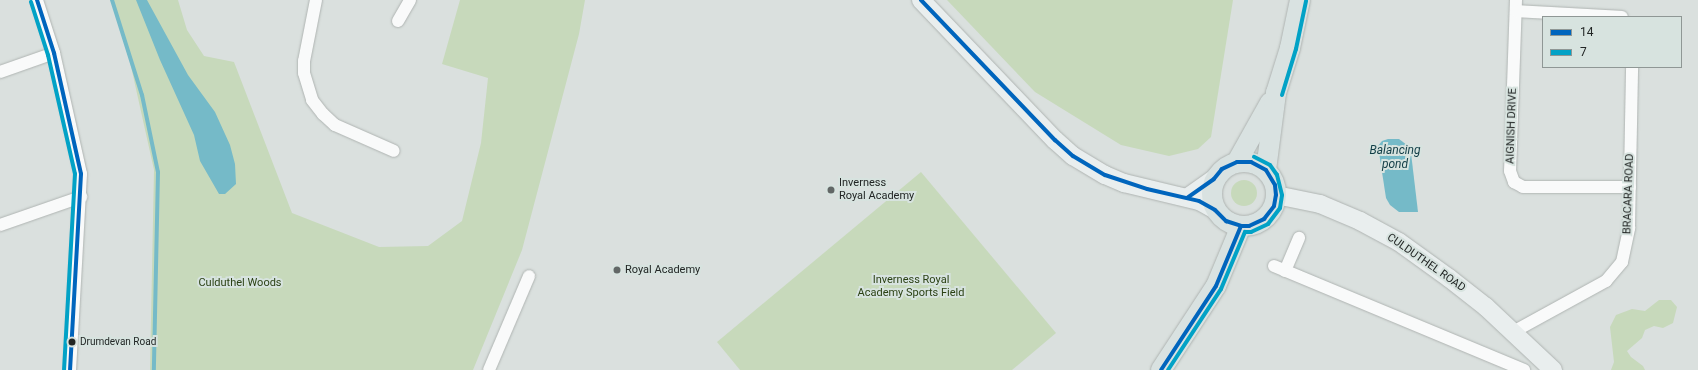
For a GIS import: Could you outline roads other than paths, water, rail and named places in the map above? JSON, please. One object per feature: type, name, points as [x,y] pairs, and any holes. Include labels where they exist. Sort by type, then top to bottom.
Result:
[{"type":"main road","points":[[922,0],[1040,125],[1073,156],[1105,175],[1124,183],[1188,197],[1199,201],[1216,210],[1226,221],[1241,226],[1249,226],[1264,219],[1274,206],[1276,195],[1275,185],[1266,170],[1251,162],[1237,162],[1222,169],[1214,179],[1188,197]]},
{"type":"main road","points":[[1266,170],[1276,93],[1290,48],[1300,0]]},
{"type":"main road","points":[[1237,162],[1276,93]]},
{"type":"main road","points":[[1214,179],[1211,197],[1216,210]]},
{"type":"main road","name":"CULDUTHEL ROAD","points":[[1276,195],[1320,204],[1360,221],[1399,242],[1450,278],[1513,332],[1553,370]]},
{"type":"main road","points":[[1161,370],[1216,286],[1241,226]]},
{"type":"street","points":[[37,0],[54,52],[81,174],[81,197],[70,370]]},
{"type":"street","points":[[316,0],[304,67],[306,86],[312,100],[323,114],[335,125],[394,151]]},
{"type":"street","points":[[398,20],[406,1]]},
{"type":"street","points":[[1516,6],[1612,16]]},
{"type":"street","name":"AIGNISH DRIVE","points":[[1516,6],[1510,171],[1514,182],[1523,187],[1630,187]]},
{"type":"street","points":[[0,72],[54,52]]},
{"type":"street","name":"BRACARA ROAD","points":[[1513,332],[1606,281],[1622,262],[1629,228],[1632,68]]},
{"type":"street","points":[[0,225],[81,197]]},
{"type":"street","points":[[1299,238],[1280,268],[1524,370]]},
{"type":"street","points":[[490,370],[529,276]]},
{"type":"water","points":[[136,0],[147,0],[188,75],[215,112],[230,145],[235,164],[236,184],[225,194],[219,194],[200,161],[194,135],[160,60]]},
{"type":"water","name":"Balancing pond","points":[[1388,139],[1399,139],[1407,145],[1411,153],[1418,212],[1399,212],[1390,205],[1386,198],[1378,146],[1382,141]]},
{"type":"waterway","points":[[112,0],[142,95],[158,172],[154,370]]},
{"type":"place","name":"Inverness Royal Academy","points":[[831,190]]},
{"type":"place","name":"Royal Academy","points":[[617,270]]},
{"type":"place","name":"Drumdevan Road","points":[[72,342]]},
{"type":"park label","name":"Culduthel Woods","points":[[240,283]]},
{"type":"park label","name":"Inverness Royal Academy Sports Field","points":[[911,287]]}]
